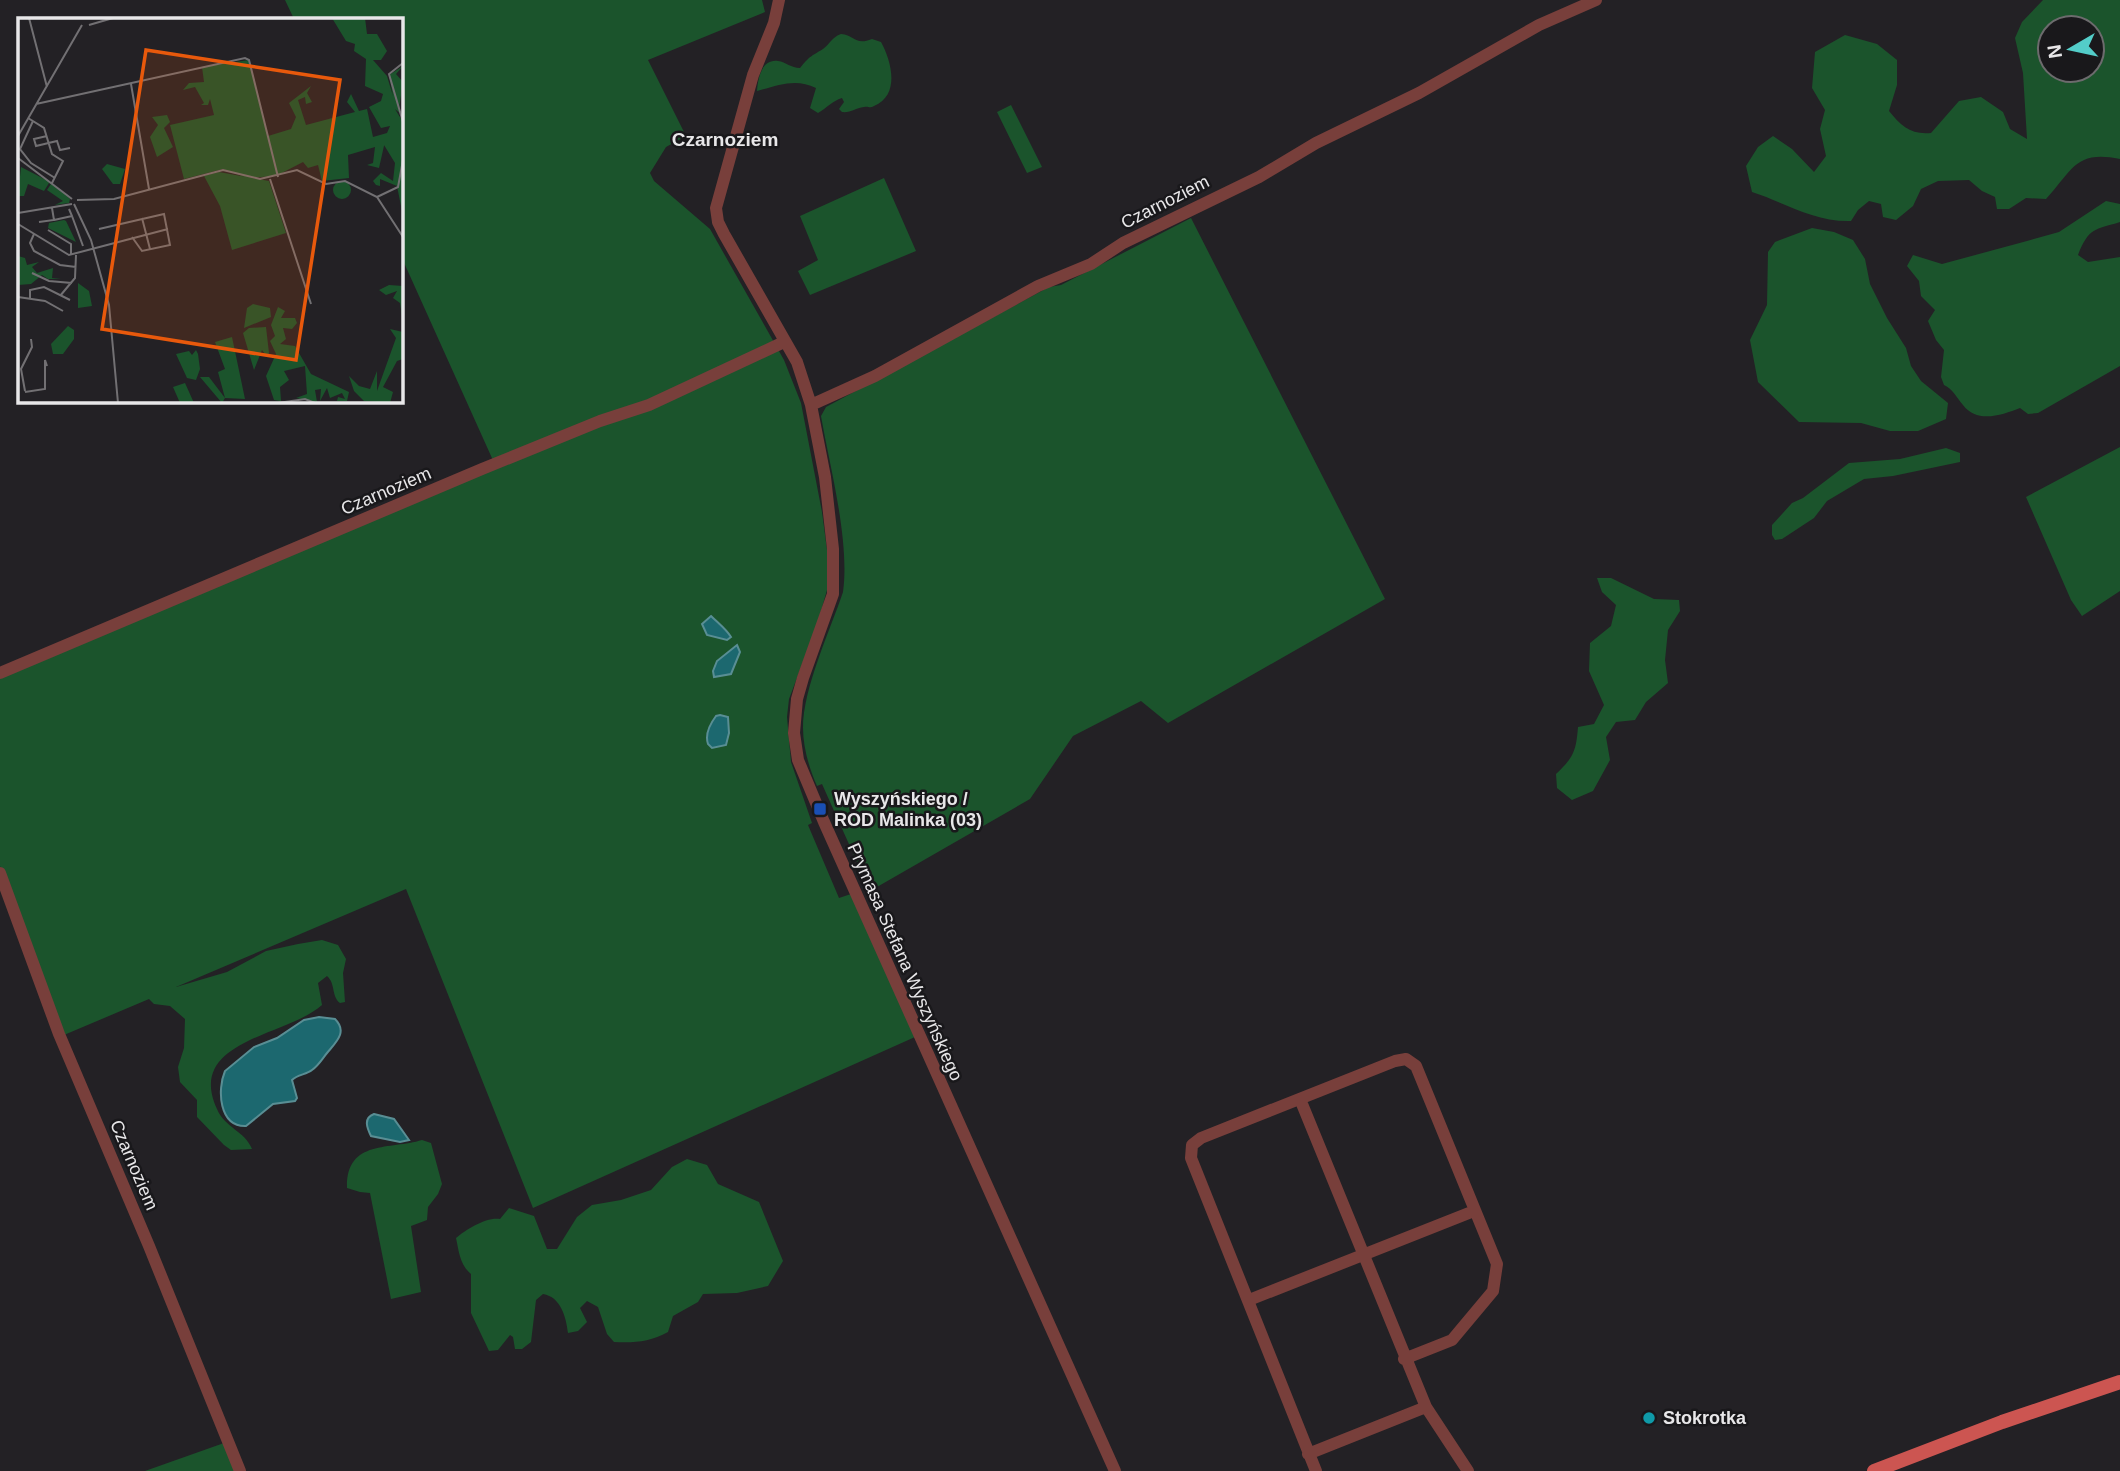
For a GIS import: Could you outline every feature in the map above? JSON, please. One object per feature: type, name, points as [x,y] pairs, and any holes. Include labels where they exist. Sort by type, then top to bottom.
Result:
[{"type":"main road","points":[[1874,1471],[2001,1422],[2120,1382]]},
{"type":"street","points":[[779,0],[774,23],[754,75],[716,208],[718,222],[724,234],[797,362],[811,405]]},
{"type":"street","name":"Czarnoziem","points":[[811,405],[876,376],[1038,286],[1091,264],[1123,243],[1259,177],[1316,143],[1419,93],[1502,48],[1539,24],[1596,0]]},
{"type":"street","name":"Czarnoziem","points":[[0,673],[482,469],[600,421],[649,405],[784,342]]},
{"type":"street","name":"Prymasa Stefana Wyszyńskiego","points":[[811,405],[825,477],[834,579],[833,594],[809,657],[797,699],[794,733],[796,752],[829,835],[1115,1471]]},
{"type":"street","name":"Czarnoziem","points":[[0,873],[59,1034],[240,1471]]},
{"type":"street","points":[[1316,1471],[1191,1158],[1192,1145],[1201,1138],[1395,1060],[1406,1059],[1416,1066],[1497,1264],[1493,1291],[1452,1340],[1404,1359]]},
{"type":"street","points":[[1300,1099],[1404,1359],[1426,1407],[1468,1471]]},
{"type":"street","points":[[1249,1300],[1474,1211]]},
{"type":"street","points":[[1308,1454],[1426,1407]]},
{"type":"green space","points":[[285,0],[762,0],[765,12],[648,60],[686,136],[666,147],[650,173],[654,181],[710,229],[784,360],[801,403],[822,512],[829,565],[827,590],[817,625],[789,699],[787,717],[791,762],[812,823],[808,825],[839,898],[851,894],[915,1037],[533,1208],[406,889],[176,987],[227,972],[266,951],[322,940],[338,945],[346,959],[343,973],[345,1002],[340,1003],[337,1000],[327,976],[318,983],[322,1005],[306,1016],[245,1043],[227,1054],[215,1068],[211,1086],[217,1109],[252,1149],[231,1150],[197,1117],[197,1100],[180,1082],[178,1067],[184,1048],[185,1019],[170,1006],[154,1004],[149,999],[64,1035],[0,866],[0,677],[496,467],[402,258],[402,18],[294,18]]},
{"type":"green space","points":[[2043,0],[2120,0],[2120,159],[2093,157],[2084,160],[2069,171],[2046,199],[2026,198],[2009,209],[1997,209],[1995,197],[1969,180],[1938,181],[1921,189],[1913,206],[1896,220],[1883,217],[1881,204],[1869,201],[1858,210],[1851,221],[1838,220],[1812,215],[1752,192],[1746,166],[1758,147],[1773,136],[1792,149],[1814,172],[1826,156],[1820,129],[1825,110],[1812,88],[1815,52],[1845,35],[1877,44],[1897,60],[1897,85],[1889,111],[1907,128],[1918,133],[1931,133],[1959,101],[1981,97],[2003,112],[2010,129],[2027,139],[2023,73],[2015,38],[2022,22]]},
{"type":"green space","points":[[841,34],[858,41],[872,39],[881,42],[888,58],[891,77],[888,94],[882,101],[871,107],[842,112],[839,109],[844,102],[842,98],[818,113],[810,108],[816,88],[809,85],[787,84],[757,91],[758,81],[768,63],[778,61],[800,68]]},
{"type":"green space","points":[[1011,105],[1042,167],[1027,173],[997,112]]},
{"type":"green space","points":[[884,178],[916,251],[810,295],[798,271],[818,260],[800,216]]},
{"type":"green space","points":[[2106,201],[2120,204],[2120,222],[2090,234],[2078,255],[2088,262],[2120,257],[2120,366],[2038,413],[2028,414],[2020,408],[1998,415],[1982,416],[1969,411],[1944,385],[1941,377],[1944,350],[1936,340],[1928,321],[1935,310],[1921,296],[1919,281],[1907,266],[1913,255],[1942,264],[2027,241],[2059,232]]},
{"type":"green space","points":[[1191,218],[1385,599],[1168,723],[1141,701],[1073,736],[1030,799],[870,891],[822,784],[817,786],[803,735],[807,695],[843,592],[844,550],[821,416],[826,407],[1049,287],[1061,285]]},
{"type":"green space","points":[[1812,228],[1834,232],[1853,240],[1865,259],[1870,284],[1906,348],[1911,366],[1921,381],[1948,403],[1946,419],[1918,431],[1890,431],[1861,423],[1799,422],[1758,382],[1750,340],[1767,305],[1768,252],[1775,242]]},
{"type":"green space","points":[[2120,447],[2120,591],[2082,616],[2071,600],[2026,497]]},
{"type":"green space","points":[[1946,448],[1960,453],[1960,462],[1893,476],[1864,479],[1827,501],[1814,518],[1782,539],[1775,540],[1772,535],[1772,525],[1792,503],[1803,498],[1849,463],[1900,459]]},
{"type":"green space","points":[[1597,578],[1611,578],[1654,599],[1679,600],[1680,611],[1668,630],[1665,660],[1668,683],[1646,702],[1635,720],[1616,722],[1606,737],[1610,760],[1593,791],[1572,800],[1557,788],[1556,774],[1573,753],[1578,727],[1594,724],[1604,705],[1589,671],[1590,643],[1611,626],[1616,605],[1602,592]]},
{"type":"green space","points":[[422,1140],[431,1143],[442,1184],[428,1207],[427,1220],[411,1226],[421,1292],[391,1299],[370,1193],[347,1188],[349,1172],[354,1161],[372,1149]]},
{"type":"green space","points":[[687,1159],[707,1165],[718,1184],[759,1202],[783,1261],[768,1286],[737,1293],[703,1294],[698,1302],[673,1316],[668,1332],[648,1340],[628,1342],[614,1342],[607,1334],[598,1307],[587,1301],[580,1308],[587,1322],[578,1331],[568,1333],[564,1314],[558,1303],[543,1294],[536,1300],[531,1342],[522,1349],[515,1349],[513,1337],[510,1335],[498,1350],[489,1351],[471,1313],[471,1274],[462,1262],[456,1238],[483,1222],[500,1219],[509,1208],[534,1216],[547,1249],[557,1249],[577,1217],[592,1205],[621,1200],[651,1190],[672,1167]]},
{"type":"green space","points":[[224,1443],[235,1471],[145,1471]]},
{"type":"water","points":[[711,616],[731,637],[727,640],[707,635],[702,624]]},
{"type":"water","points":[[737,645],[740,652],[731,674],[714,677],[717,661]]},
{"type":"water","points":[[716,716],[728,717],[729,733],[726,745],[712,748],[707,741],[708,733]]},
{"type":"water","points":[[319,1017],[335,1019],[341,1033],[317,1066],[292,1080],[297,1098],[295,1101],[273,1104],[246,1126],[237,1125],[230,1120],[225,1114],[221,1097],[225,1071],[254,1047],[277,1038],[304,1020]]},
{"type":"water","points":[[374,1114],[394,1119],[409,1140],[400,1142],[371,1136],[367,1121]]},
{"type":"place","name":"Wyszyńskiego / ROD Malinka (03)","points":[[820,809]]},
{"type":"place","name":"Stokrotka","points":[[1649,1418]]},
{"type":"district","name":"Czarnoziem","points":[[725,139]]}]
